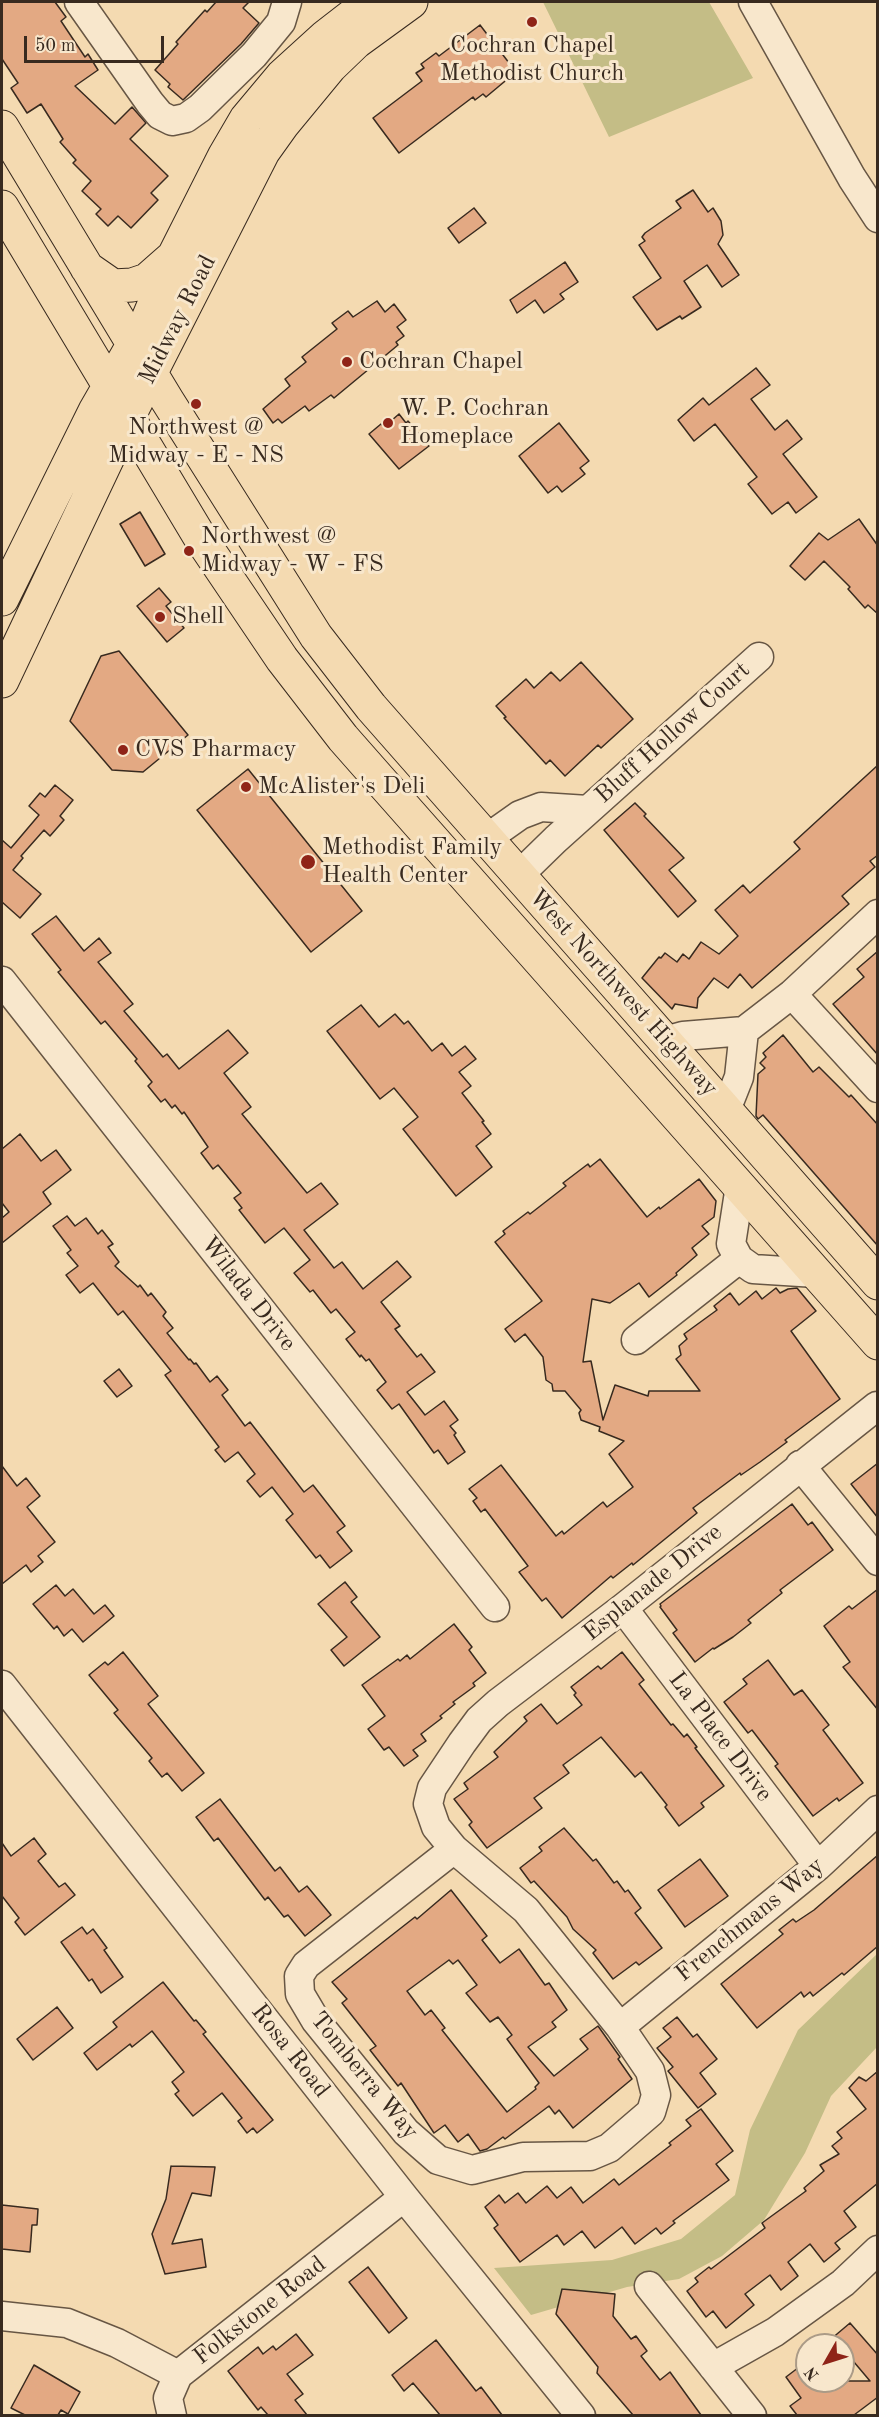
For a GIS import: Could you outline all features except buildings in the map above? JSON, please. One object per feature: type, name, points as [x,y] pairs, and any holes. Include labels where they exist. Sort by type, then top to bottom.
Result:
[{"type":"main road","name":"Midway Road","points":[[2,679],[293,87],[326,36],[370,2]]},
{"type":"main road","name":"Midway Road","points":[[2,599],[109,383],[148,319],[175,254],[241,128],[293,87],[411,2]]},
{"type":"main road","name":"West Northwest Highway","points":[[2,127],[151,374],[316,636],[370,707],[454,804],[878,1283]]},
{"type":"main road","name":"West Northwest Highway","points":[[2,207],[201,538],[282,659],[344,738],[878,1343]]},
{"type":"main road","points":[[87,268],[113,286],[132,285],[147,280],[175,254]]},
{"type":"main road","points":[[344,738],[357,733],[365,734],[397,768],[414,782],[454,804]]},
{"type":"main road","points":[[488,900],[518,876]]},
{"type":"street","points":[[79,2],[150,103],[160,115],[172,121],[186,118],[200,108],[247,62],[281,22],[287,2]]},
{"type":"street","points":[[753,2],[852,178],[878,218]]},
{"type":"street","points":[[267,40],[283,55],[293,87]]},
{"type":"street","points":[[247,62],[263,77],[293,87]]},
{"type":"street","name":"Bluff Hollow Court","points":[[518,876],[759,657]]},
{"type":"street","name":"Bluff Hollow Court","points":[[486,838],[520,815],[541,807],[588,810]]},
{"type":"street","points":[[665,1041],[683,1036],[744,1031],[792,994],[878,914]]},
{"type":"street","name":"Wilada Drive","points":[[2,981],[495,1607]]},
{"type":"street","points":[[792,994],[878,1088]]},
{"type":"street","points":[[726,1110],[739,1077],[744,1031]]},
{"type":"street","points":[[740,1186],[731,1244],[739,1259],[753,1269],[816,1273]]},
{"type":"street","points":[[636,1340],[739,1259]]},
{"type":"street","name":"Esplanade Drive","points":[[443,1774],[467,1735],[498,1703],[623,1608],[877,1406]]},
{"type":"street","points":[[800,1465],[878,1561]]},
{"type":"street","name":"La Place Drive","points":[[623,1608],[818,1866]]},
{"type":"street","name":"Rosa Road","points":[[2,1685],[404,2197],[580,2415]]},
{"type":"street","name":"Tomberra Way","points":[[443,1774],[432,1788],[428,1804],[436,1827],[454,1849],[526,1910],[620,2027],[650,2071],[656,2095],[651,2112],[609,2148],[590,2156],[523,2157],[472,2170],[438,2160],[406,2132],[316,2021],[300,1994],[299,1976],[306,1965],[454,1849]]},
{"type":"street","name":"Frenchmans Way","points":[[620,2027],[818,1866],[878,1810]]},
{"type":"street","name":"Folkstone Road","points":[[2,2316],[67,2323],[117,2343],[178,2375],[404,2197]]},
{"type":"street","points":[[713,2367],[775,2332],[843,2283],[878,2250]]},
{"type":"street","points":[[649,2286],[752,2415]]},
{"type":"street","points":[[172,2415],[168,2398],[178,2375]]},
{"type":"shaded area","points":[[543,2],[709,2],[753,78],[609,137]]},
{"type":"shaded area","points":[[877,1954],[877,2047],[831,2096],[805,2153],[764,2220],[722,2256],[679,2279],[627,2287],[531,2315],[494,2268],[612,2260],[681,2239],[735,2195],[750,2130],[798,2030]]},
{"type":"place","name":"Cochran Chapel Methodist Church","points":[[532,22]]},
{"type":"place","name":"Cochran Chapel","points":[[347,362]]},
{"type":"place","name":"Northwest @ Midway - E - NS","points":[[196,404]]},
{"type":"place","name":"W. P. Cochran Homeplace","points":[[388,423]]},
{"type":"place","name":"Northwest @ Midway - W - FS","points":[[189,551]]},
{"type":"place","name":"Shell","points":[[160,617]]},
{"type":"place","name":"CVS Pharmacy","points":[[123,750]]},
{"type":"place","name":"McAlister's Deli","points":[[246,787]]},
{"type":"place","name":"Methodist Family Health Center","points":[[308,862]]}]
